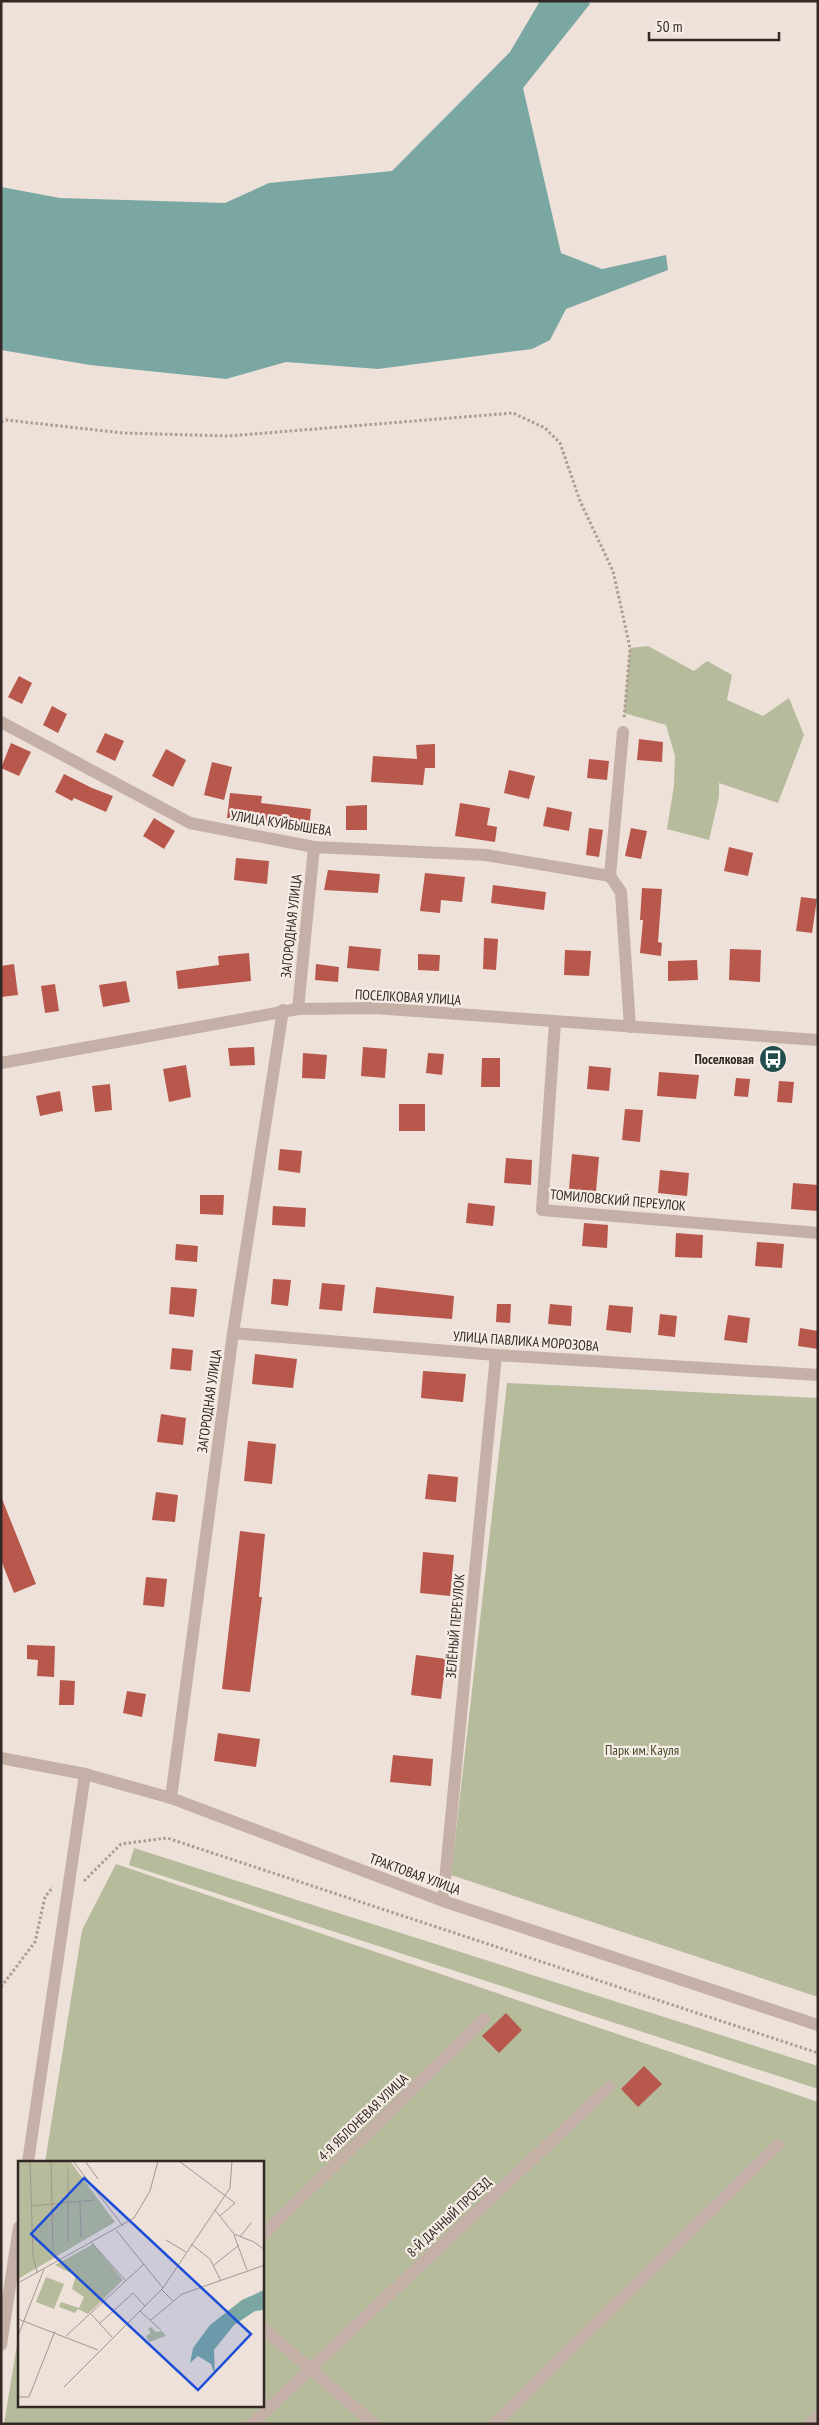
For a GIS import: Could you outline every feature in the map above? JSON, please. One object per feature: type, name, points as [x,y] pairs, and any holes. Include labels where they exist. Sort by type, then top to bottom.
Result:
[{"type":"street","name":"УЛИЦА КУЙБЫШЕВА","points":[[1,722],[190,823],[314,847],[486,855],[610,876]]},
{"type":"street","points":[[623,732],[610,876],[620,892],[630,1026]]},
{"type":"street","name":"ЗАГОРОДНАЯ УЛИЦА","points":[[298,1008],[314,847]]},
{"type":"street","name":"ПОСЕЛКОВАЯ УЛИЦА","points":[[1,1063],[298,1008],[374,1008],[818,1040]]},
{"type":"street","name":"ЗАГОРОДНАЯ УЛИЦА","points":[[171,1798],[233,1333],[283,1010]]},
{"type":"street","name":"ТОМИЛОВСКИЙ ПЕРЕУЛОК","points":[[555,1022],[542,1210],[818,1233]]},
{"type":"street","name":"УЛИЦА ПАВЛИКА МОРОЗОВА","points":[[233,1333],[496,1355],[818,1375]]},
{"type":"street","name":"ЗЕЛЁНЫЙ ПЕРЕУЛОК","points":[[443,1901],[496,1355]]},
{"type":"street","name":"ТРАКТОВАЯ УЛИЦА","points":[[1,1758],[85,1774],[171,1798],[443,1901],[818,2025]]},
{"type":"street","points":[[28,2161],[67,1884],[85,1774]]},
{"type":"street","name":"4-Я ЯБЛОНЕВАЯ УЛИЦА","points":[[264,2234],[484,2019]]},
{"type":"street","name":"8-Й ДАЧНЫЙ ПРОЕЗД","points":[[252,2424],[609,2087]]},
{"type":"street","points":[[494,2424],[778,2145]]},
{"type":"street","points":[[1,2345],[18,2234]]},
{"type":"street","points":[[264,2329],[374,2424]]},
{"type":"street","points":[[810,2424],[818,2416]]},
{"type":"path","points":[[1,422],[6,420],[123,433],[228,436],[514,413],[545,428],[560,443],[580,501],[612,571],[630,648],[623,732]]},
{"type":"path","points":[[1,1987],[35,1942],[45,1897],[57,1882],[79,1886],[121,1844],[167,1838],[818,2053]]},
{"type":"green space","points":[[648,646],[694,671],[707,661],[732,675],[727,700],[763,716],[789,698],[804,735],[778,803],[719,783],[719,797],[709,840],[667,829],[674,785],[675,756],[666,725],[624,713],[630,648]]},
{"type":"green space","name":"Парк им. Кауля","points":[[507,1383],[818,1398],[818,1997],[451,1875]]},
{"type":"green space","points":[[134,1848],[818,2066],[818,2089],[129,1865]]},
{"type":"green space","points":[[116,1864],[818,2102],[818,2424],[4,2424],[18,2338],[18,2408],[264,2408],[264,2161],[45,2161],[82,1930]]},
{"type":"water","points":[[540,1],[588,1],[590,4],[523,88],[561,253],[602,269],[666,255],[668,270],[566,309],[550,340],[532,349],[378,369],[286,362],[226,379],[90,365],[1,350],[1,187],[60,198],[225,203],[269,183],[392,171],[510,52]]},
{"type":"building","points":[[19,676],[32,683],[22,704],[8,697]]},
{"type":"building","points":[[52,706],[67,714],[58,733],[43,725]]},
{"type":"building","points":[[105,733],[124,741],[115,761],[96,752]]},
{"type":"building","points":[[639,739],[663,742],[662,762],[637,760]]},
{"type":"building","points":[[11,743],[31,752],[19,776],[1,768]]},
{"type":"building","points":[[435,744],[435,768],[425,768],[423,785],[371,782],[373,756],[417,759],[416,745]]},
{"type":"building","points":[[166,749],[186,760],[173,787],[152,776]]},
{"type":"building","points":[[589,759],[609,761],[607,780],[587,778]]},
{"type":"building","points":[[212,762],[232,767],[224,800],[204,795]]},
{"type":"building","points":[[509,770],[535,776],[529,799],[504,793]]},
{"type":"building","points":[[64,774],[113,796],[106,812],[74,798],[72,801],[55,792]]},
{"type":"building","points":[[230,793],[262,796],[261,803],[311,809],[309,828],[227,818]]},
{"type":"building","points":[[460,803],[490,808],[487,825],[497,827],[495,842],[455,836]]},
{"type":"building","points":[[367,805],[367,830],[346,830],[346,806]]},
{"type":"building","points":[[547,807],[572,812],[569,831],[543,826]]},
{"type":"building","points":[[154,818],[175,831],[164,849],[143,836]]},
{"type":"building","points":[[589,828],[603,830],[599,857],[586,855]]},
{"type":"building","points":[[631,828],[647,831],[641,859],[625,856]]},
{"type":"building","points":[[729,847],[753,853],[748,876],[724,871]]},
{"type":"building","points":[[236,858],[269,861],[267,884],[234,880]]},
{"type":"building","points":[[328,870],[380,874],[378,893],[324,890]]},
{"type":"building","points":[[425,873],[465,877],[462,902],[441,900],[440,913],[420,911]]},
{"type":"building","points":[[493,885],[546,892],[544,910],[491,903]]},
{"type":"building","points":[[642,888],[662,889],[658,942],[662,943],[661,956],[640,953],[643,920],[640,920]]},
{"type":"building","points":[[801,897],[817,899],[812,933],[796,931]]},
{"type":"building","points":[[484,938],[498,939],[496,970],[483,969]]},
{"type":"building","points":[[349,946],[381,949],[379,971],[347,968]]},
{"type":"building","points":[[730,949],[761,950],[760,982],[729,980]]},
{"type":"building","points":[[565,950],[591,951],[589,976],[564,975]]},
{"type":"building","points":[[249,953],[251,981],[178,989],[176,971],[219,965],[218,956]]},
{"type":"building","points":[[418,954],[440,955],[439,971],[418,970]]},
{"type":"building","points":[[697,960],[698,980],[668,981],[668,961]]},
{"type":"building","points":[[14,964],[18,995],[1,997],[1,966]]},
{"type":"building","points":[[316,964],[339,967],[338,982],[315,980]]},
{"type":"building","points":[[126,981],[130,1002],[103,1007],[99,985]]},
{"type":"building","points":[[55,984],[59,1011],[45,1013],[41,986]]},
{"type":"building","points":[[254,1047],[255,1065],[230,1066],[228,1048]]},
{"type":"building","points":[[363,1047],[387,1049],[385,1078],[361,1076]]},
{"type":"building","points":[[303,1053],[327,1055],[325,1079],[302,1078]]},
{"type":"building","points":[[428,1053],[444,1054],[442,1075],[426,1073]]},
{"type":"building","points":[[482,1058],[500,1058],[500,1087],[481,1087]]},
{"type":"building","points":[[186,1065],[191,1097],[169,1102],[163,1069]]},
{"type":"building","points":[[589,1066],[611,1068],[609,1091],[587,1089]]},
{"type":"building","points":[[659,1072],[699,1075],[696,1099],[657,1096]]},
{"type":"building","points":[[736,1078],[750,1079],[748,1097],[734,1096]]},
{"type":"building","points":[[779,1081],[794,1082],[792,1103],[777,1102]]},
{"type":"building","points":[[110,1084],[112,1110],[95,1112],[92,1086]]},
{"type":"building","points":[[60,1091],[63,1111],[40,1116],[36,1096]]},
{"type":"building","points":[[399,1104],[425,1104],[425,1131],[399,1131]]},
{"type":"building","points":[[625,1109],[643,1110],[640,1142],[622,1140]]},
{"type":"building","points":[[280,1149],[302,1151],[300,1173],[278,1170]]},
{"type":"building","points":[[572,1154],[599,1157],[596,1191],[569,1189]]},
{"type":"building","points":[[506,1158],[532,1160],[531,1185],[504,1183]]},
{"type":"building","points":[[660,1170],[689,1173],[687,1196],[658,1193]]},
{"type":"building","points":[[793,1183],[818,1185],[818,1211],[791,1209]]},
{"type":"building","points":[[200,1195],[224,1195],[223,1215],[200,1214]]},
{"type":"building","points":[[468,1203],[495,1206],[493,1226],[466,1223]]},
{"type":"building","points":[[273,1206],[306,1208],[305,1227],[272,1225]]},
{"type":"building","points":[[584,1223],[608,1225],[607,1248],[582,1246]]},
{"type":"building","points":[[676,1233],[703,1235],[702,1258],[675,1257]]},
{"type":"building","points":[[757,1242],[784,1244],[782,1268],[755,1266]]},
{"type":"building","points":[[176,1244],[198,1246],[197,1262],[175,1260]]},
{"type":"building","points":[[273,1279],[291,1280],[288,1306],[271,1304]]},
{"type":"building","points":[[322,1283],[345,1285],[342,1311],[319,1309]]},
{"type":"building","points":[[171,1287],[197,1289],[194,1317],[169,1314]]},
{"type":"building","points":[[376,1287],[454,1296],[452,1319],[373,1313]]},
{"type":"building","points":[[497,1304],[511,1304],[510,1323],[496,1322]]},
{"type":"building","points":[[550,1304],[572,1306],[571,1326],[548,1324]]},
{"type":"building","points":[[609,1305],[633,1307],[631,1333],[606,1330]]},
{"type":"building","points":[[660,1314],[677,1316],[675,1337],[658,1335]]},
{"type":"building","points":[[728,1315],[750,1318],[747,1343],[724,1340]]},
{"type":"building","points":[[800,1328],[818,1331],[818,1349],[798,1346]]},
{"type":"building","points":[[172,1348],[193,1350],[191,1371],[170,1369]]},
{"type":"building","points":[[255,1354],[297,1359],[293,1388],[252,1384]]},
{"type":"building","points":[[423,1371],[466,1374],[463,1402],[421,1398]]},
{"type":"building","points":[[161,1414],[186,1418],[183,1445],[157,1442]]},
{"type":"building","points":[[248,1441],[276,1444],[272,1484],[244,1481]]},
{"type":"building","points":[[428,1474],[458,1477],[456,1502],[425,1499]]},
{"type":"building","points":[[156,1492],[178,1495],[175,1522],[152,1520]]},
{"type":"building","points":[[2,1499],[36,1584],[14,1593],[1,1560]]},
{"type":"building","points":[[240,1531],[265,1534],[259,1597],[262,1597],[250,1692],[222,1689]]},
{"type":"building","points":[[423,1552],[454,1555],[450,1596],[420,1593]]},
{"type":"building","points":[[146,1577],[167,1579],[164,1607],[143,1605]]},
{"type":"building","points":[[27,1645],[55,1646],[54,1677],[37,1676],[38,1660],[27,1659]]},
{"type":"building","points":[[416,1655],[446,1659],[441,1699],[411,1695]]},
{"type":"building","points":[[60,1680],[75,1681],[74,1705],[59,1705]]},
{"type":"building","points":[[127,1691],[146,1694],[142,1717],[123,1713]]},
{"type":"building","points":[[218,1733],[260,1739],[256,1767],[214,1761]]},
{"type":"building","points":[[393,1755],[433,1759],[431,1786],[390,1782]]},
{"type":"building","points":[[506,2013],[522,2030],[499,2053],[482,2036]]},
{"type":"building","points":[[644,2066],[662,2084],[638,2107],[621,2089]]},
{"type":"place","name":"Поселковая","points":[[773,1059]]}]
